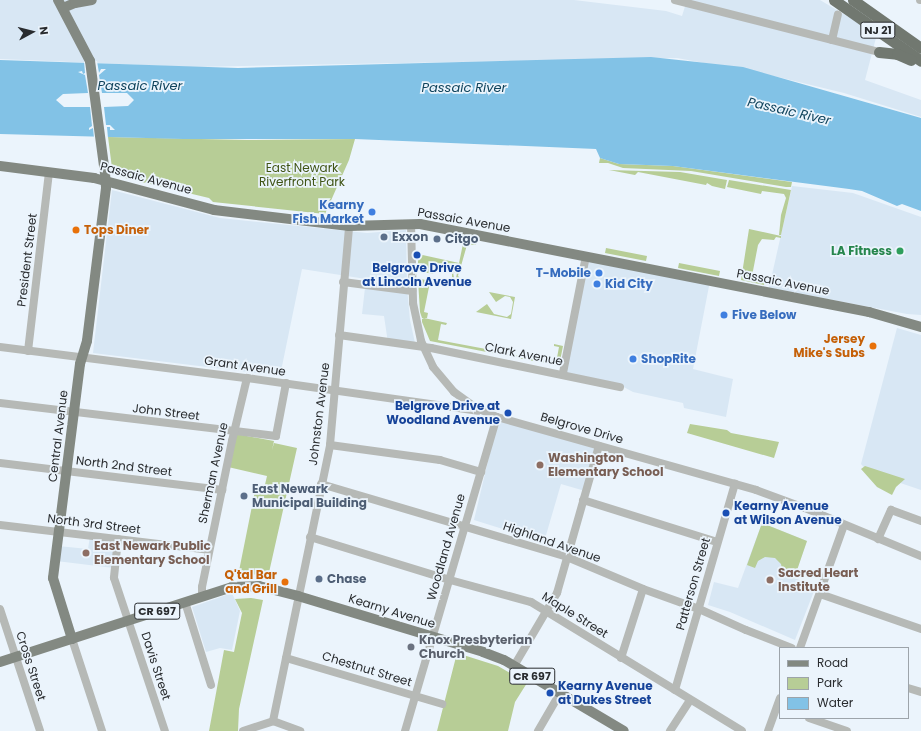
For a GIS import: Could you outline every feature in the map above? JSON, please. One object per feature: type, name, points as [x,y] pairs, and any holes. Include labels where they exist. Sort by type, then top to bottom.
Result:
[{"type":"highway","name":"NJ 21","points":[[834,0],[921,61]]},
{"type":"highway","name":"NJ 21","points":[[853,0],[921,48]]},
{"type":"highway","points":[[879,52],[900,55],[921,65]]},
{"type":"main road","points":[[60,4],[92,0]]},
{"type":"main road","name":"Central Avenue","points":[[60,4],[90,61],[101,138],[105,181],[94,295],[88,341],[80,364],[53,583],[72,639]]},
{"type":"main road","name":"Passaic Avenue","points":[[0,166],[105,181],[214,210],[349,226],[411,224],[586,256],[869,312],[921,327]]},
{"type":"main road","name":"Kearny Avenue","points":[[202,596],[232,587],[251,586],[298,596],[483,652],[514,666],[624,731]]},
{"type":"main road","name":"CR 697","points":[[0,662],[202,596]]},
{"type":"street","points":[[675,0],[879,52]]},
{"type":"street","points":[[832,40],[838,15]]},
{"type":"street","name":"President Street","points":[[28,350],[49,172]]},
{"type":"street","name":"Belgrove Drive","points":[[411,224],[412,291],[414,314],[423,347],[433,367],[454,392],[473,406],[497,417],[735,484],[805,508],[921,556]]},
{"type":"street","name":"Johnston Avenue","points":[[273,721],[330,445],[349,226]]},
{"type":"street","points":[[563,373],[586,256]]},
{"type":"street","points":[[343,282],[412,291]]},
{"type":"street","name":"Clark Avenue","points":[[339,335],[423,347],[563,373],[620,386]]},
{"type":"street","name":"Grant Avenue","points":[[0,347],[286,383],[486,412]]},
{"type":"street","name":"Sherman Avenue","points":[[202,596],[202,587],[209,550],[247,378]]},
{"type":"street","name":"John Street","points":[[0,403],[276,436],[286,383]]},
{"type":"street","name":"Woodland Avenue","points":[[405,731],[497,417]]},
{"type":"street","points":[[330,445],[440,460],[481,472]]},
{"type":"street","points":[[514,666],[557,593],[599,446]]},
{"type":"street","name":"North 2nd Street","points":[[0,463],[222,490]]},
{"type":"street","name":"Highland Avenue","points":[[321,484],[567,558],[643,589],[699,608],[746,630],[789,647]]},
{"type":"street","name":"Patterson Street","points":[[675,690],[735,484]]},
{"type":"street","points":[[584,500],[717,542]]},
{"type":"street","points":[[878,539],[891,510],[921,521]]},
{"type":"street","points":[[800,647],[844,524]]},
{"type":"street","name":"North 3rd Street","points":[[0,525],[209,550]]},
{"type":"street","name":"Maple Street","points":[[310,537],[450,580],[531,602],[742,731]]},
{"type":"street","name":"Davis Street","points":[[118,539],[114,578],[165,731]]},
{"type":"street","points":[[621,658],[643,589]]},
{"type":"street","points":[[820,594],[921,629]]},
{"type":"street","points":[[185,602],[211,685]]},
{"type":"street","name":"Cross Street","points":[[0,609],[40,731]]},
{"type":"street","name":"Central Avenue","points":[[72,639],[102,731]]},
{"type":"street","name":"Chestnut Street","points":[[286,658],[442,704]]},
{"type":"street","points":[[909,688],[921,692]]},
{"type":"street","points":[[538,731],[560,693]]},
{"type":"street","points":[[670,731],[690,700]]},
{"type":"street","points":[[768,731],[778,708]]},
{"type":"street","points":[[812,719],[847,731]]},
{"type":"street","points":[[243,730],[273,721],[300,731]]},
{"type":"shaded area","points":[[0,0],[574,0],[666,11],[682,16],[687,0],[820,0],[877,34],[865,80],[921,100],[921,117],[844,93],[778,77],[677,58],[190,67],[0,59]]},
{"type":"shaded area","points":[[792,186],[853,193],[921,217],[921,315],[907,314],[769,288]]},
{"type":"shaded area","points":[[112,190],[220,218],[367,233],[406,230],[407,287],[410,320],[415,343],[388,343],[384,316],[362,314],[366,279],[302,269],[280,376],[93,353]]},
{"type":"shaded area","points":[[584,257],[710,281],[693,369],[733,379],[726,417],[684,408],[683,403],[633,392],[620,385],[561,374]]},
{"type":"shaded area","points":[[897,328],[921,335],[921,490],[868,472],[861,464]]},
{"type":"shaded area","name":"Washington Elementary School","points":[[498,419],[598,446],[585,491],[561,484],[544,542],[474,520]]},
{"type":"shaded area","name":"Sacred Heart Institute","points":[[762,523],[807,541],[794,578],[816,586],[795,640],[730,612],[708,605],[714,582],[738,588]]},
{"type":"shaded area","name":"East Newark Public Elementary School","points":[[90,536],[117,540],[114,568],[56,561],[58,546],[88,549]]},
{"type":"shaded area","points":[[232,593],[240,611],[232,650],[220,648],[206,652],[192,607]]},
{"type":"green space","name":"East Newark Riverfront Park","points":[[108,137],[247,140],[355,139],[349,160],[325,214],[213,202],[209,198],[121,177],[112,168]]},
{"type":"green space","points":[[600,158],[619,164],[673,166],[792,182],[791,187],[786,187],[691,171],[623,168],[608,163],[599,163]]},
{"type":"green space","points":[[609,170],[680,172],[727,180],[725,189],[712,186],[707,183],[706,185],[638,172],[635,175]]},
{"type":"green space","points":[[729,180],[791,190],[781,235],[779,235],[781,215],[786,198],[784,194],[762,191],[761,194],[727,187]]},
{"type":"green space","points":[[749,229],[781,236],[781,238],[776,237],[774,240],[762,239],[758,245],[752,276],[755,279],[765,282],[764,285],[741,280]]},
{"type":"green space","points":[[464,239],[474,241],[476,245],[467,245],[461,266],[463,266],[460,267],[458,276],[460,278],[456,278],[457,273],[453,272],[454,278],[452,277],[452,273],[435,269],[433,274],[418,271],[418,254],[459,263]]},
{"type":"green space","points":[[606,248],[647,256],[646,261],[605,253]]},
{"type":"green space","points":[[679,263],[720,271],[719,276],[678,268]]},
{"type":"green space","points":[[421,279],[434,282],[429,283],[424,312],[428,313],[427,318],[422,318],[420,312],[418,280]]},
{"type":"green space","points":[[489,292],[515,297],[511,319],[476,312],[487,304],[494,314],[507,317],[511,314],[513,302],[510,297],[505,296],[496,302]]},
{"type":"green space","points":[[424,318],[447,323],[446,325],[441,324],[438,340],[486,349],[488,345],[488,350],[493,351],[493,353],[505,353],[507,349],[508,354],[556,363],[559,347],[554,346],[554,344],[563,346],[559,366],[430,341],[422,322],[422,319]]},
{"type":"green space","points":[[690,424],[727,430],[731,433],[779,442],[774,458],[687,433]]},
{"type":"green space","points":[[236,434],[274,441],[272,450],[274,443],[297,448],[268,577],[252,574],[238,576],[255,491],[263,493],[267,476],[228,467]]},
{"type":"green space","points":[[865,466],[905,479],[896,487],[892,495],[877,487],[861,469]]},
{"type":"green space","points":[[762,523],[807,541],[794,579],[783,574],[781,564],[775,558],[765,557],[758,561],[755,568],[747,565]]},
{"type":"green space","points":[[251,598],[263,600],[239,709],[238,731],[209,731],[224,650],[234,652],[242,613],[235,599]]},
{"type":"green space","points":[[457,653],[498,666],[527,683],[515,702],[508,731],[437,731]]},
{"type":"water","name":"Passaic River","points":[[651,57],[743,67],[921,118],[921,211],[902,204],[897,206],[862,191],[673,166],[619,164],[600,158],[596,149],[355,139],[183,139],[0,134],[0,60],[238,68]]},
{"type":"pier","points":[[84,61],[97,61],[99,73],[101,69],[106,69],[99,75],[102,93],[127,93],[134,100],[128,106],[104,107],[106,125],[110,125],[115,130],[110,130],[110,127],[107,127],[108,138],[94,138],[93,128],[89,130],[92,126],[90,107],[64,107],[56,100],[63,94],[88,93],[85,75],[78,72],[82,71],[83,74],[85,73]]},
{"type":"place","name":"Kearny Fish Market","points":[[372,212]]},
{"type":"place","name":"Tops Diner","points":[[76,230]]},
{"type":"place","name":"Exxon","points":[[384,237]]},
{"type":"place","name":"Citgo","points":[[437,239]]},
{"type":"place","name":"LA Fitness","points":[[900,251]]},
{"type":"place","name":"Belgrove Drive at Lincoln Avenue","points":[[417,255]]},
{"type":"place","name":"T-Mobile","points":[[599,273]]},
{"type":"place","name":"Kid City","points":[[597,284]]},
{"type":"place","name":"Five Below","points":[[724,315]]},
{"type":"place","name":"Jersey Mike's Subs","points":[[873,346]]},
{"type":"place","name":"ShopRite","points":[[633,359]]},
{"type":"place","name":"Belgrove Drive at Woodland Avenue","points":[[508,413]]},
{"type":"place","name":"Washington Elementary School","points":[[540,465]]},
{"type":"place","name":"East Newark Municipal Building","points":[[244,496]]},
{"type":"place","name":"Kearny Avenue at Wilson Avenue","points":[[726,513]]},
{"type":"place","name":"East Newark Public Elementary School","points":[[86,553]]},
{"type":"place","name":"Chase","points":[[319,579]]},
{"type":"place","name":"Sacred Heart Institute","points":[[770,580]]},
{"type":"place","name":"Q'tal Bar and Grill","points":[[285,582]]},
{"type":"place","name":"Knox Presbyterian Church","points":[[411,647]]},
{"type":"place","name":"Kearny Avenue at Dukes Street","points":[[550,693]]}]
